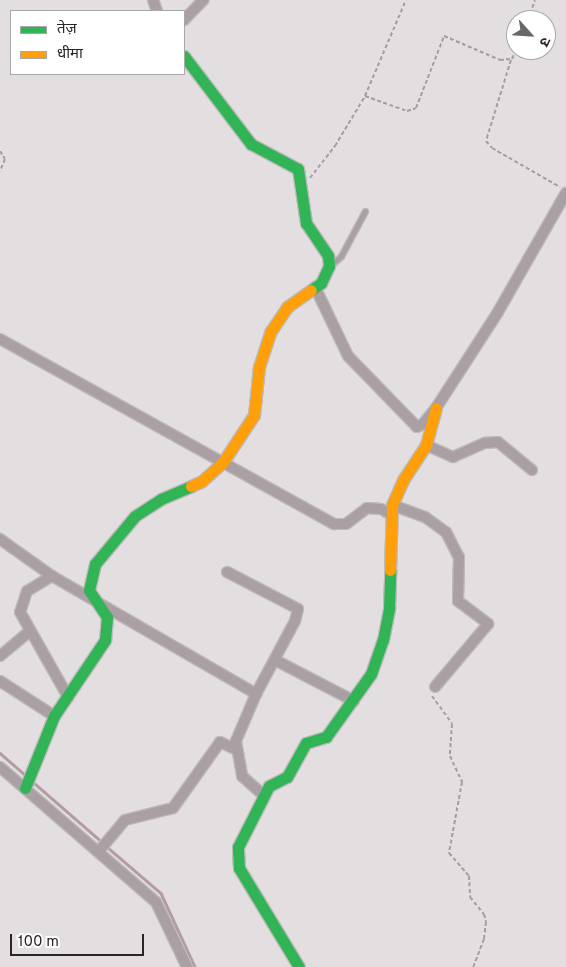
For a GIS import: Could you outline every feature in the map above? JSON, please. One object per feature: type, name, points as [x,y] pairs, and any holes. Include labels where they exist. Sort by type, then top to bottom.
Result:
[{"type":"street","points":[[185,19],[203,0]]},
{"type":"street","points":[[26,785],[54,716],[105,640],[107,617],[92,599],[89,590],[92,571],[120,530],[161,499],[202,481],[223,462],[254,415],[259,367],[272,331],[287,307],[315,287],[326,276],[329,266],[328,256],[306,223],[298,169],[251,144],[185,57]]},
{"type":"street","points":[[315,287],[348,356],[417,427],[423,424],[436,408],[498,312],[566,192]]},
{"type":"street","points":[[0,338],[341,526],[367,508],[392,510],[425,517],[446,532],[459,557],[458,601],[488,624],[435,687]]},
{"type":"street","points":[[299,967],[239,868],[238,847],[273,782],[287,777],[303,746],[323,740],[354,701],[378,658],[387,624],[392,574],[392,510],[403,480],[426,444],[436,408]]},
{"type":"street","points":[[426,444],[453,457],[485,443],[498,442],[532,470]]},
{"type":"street","points":[[0,539],[52,576],[256,694]]},
{"type":"street","points":[[228,572],[298,610],[275,660],[256,694],[238,734],[235,749],[242,776],[264,796]]},
{"type":"street","points":[[52,576],[34,585],[23,597],[20,612],[68,697]]},
{"type":"street","points":[[0,656],[30,632]]},
{"type":"street","points":[[275,660],[354,701]]},
{"type":"street","points":[[0,681],[54,716]]},
{"type":"street","points":[[102,847],[125,820],[173,808],[220,742],[235,749]]},
{"type":"street","points":[[0,767],[26,785],[102,847],[156,902],[187,967]]},
{"type":"lane","points":[[329,266],[342,256],[365,211]]},
{"type":"path","points":[[301,190],[335,146],[365,96],[406,0]]},
{"type":"path","points":[[365,96],[413,111],[420,103],[444,36],[500,60],[506,60]]},
{"type":"path","points":[[512,60],[486,141],[492,148],[566,192]]},
{"type":"path","points":[[0,151],[5,158],[0,170]]},
{"type":"path","points":[[435,687],[432,698],[452,724],[450,756],[462,782],[449,854],[469,876],[470,897],[484,914],[486,922],[484,939],[473,967]]},
{"type":"waterway","points":[[0,753],[25,775]]},
{"type":"waterway","points":[[33,782],[102,842]]},
{"type":"waterway","points":[[106,846],[161,893],[195,967]]},
{"type":"traffic: fast","points":[[185,57],[251,144],[298,169],[306,223],[328,256],[329,266],[321,283],[311,290]]},
{"type":"traffic: fast","points":[[25,788],[54,716],[105,640],[107,617],[89,590],[95,564],[135,516],[161,499],[191,486]]},
{"type":"traffic: fast","points":[[299,967],[239,868],[238,847],[269,786],[287,777],[306,743],[326,737],[371,674],[383,640],[389,608],[390,570]]},
{"type":"traffic: slow","points":[[191,486],[202,481],[223,462],[254,415],[259,367],[271,331],[287,307],[311,290]]},
{"type":"traffic: slow","points":[[390,570],[392,505],[403,480],[426,445],[436,408]]}]
